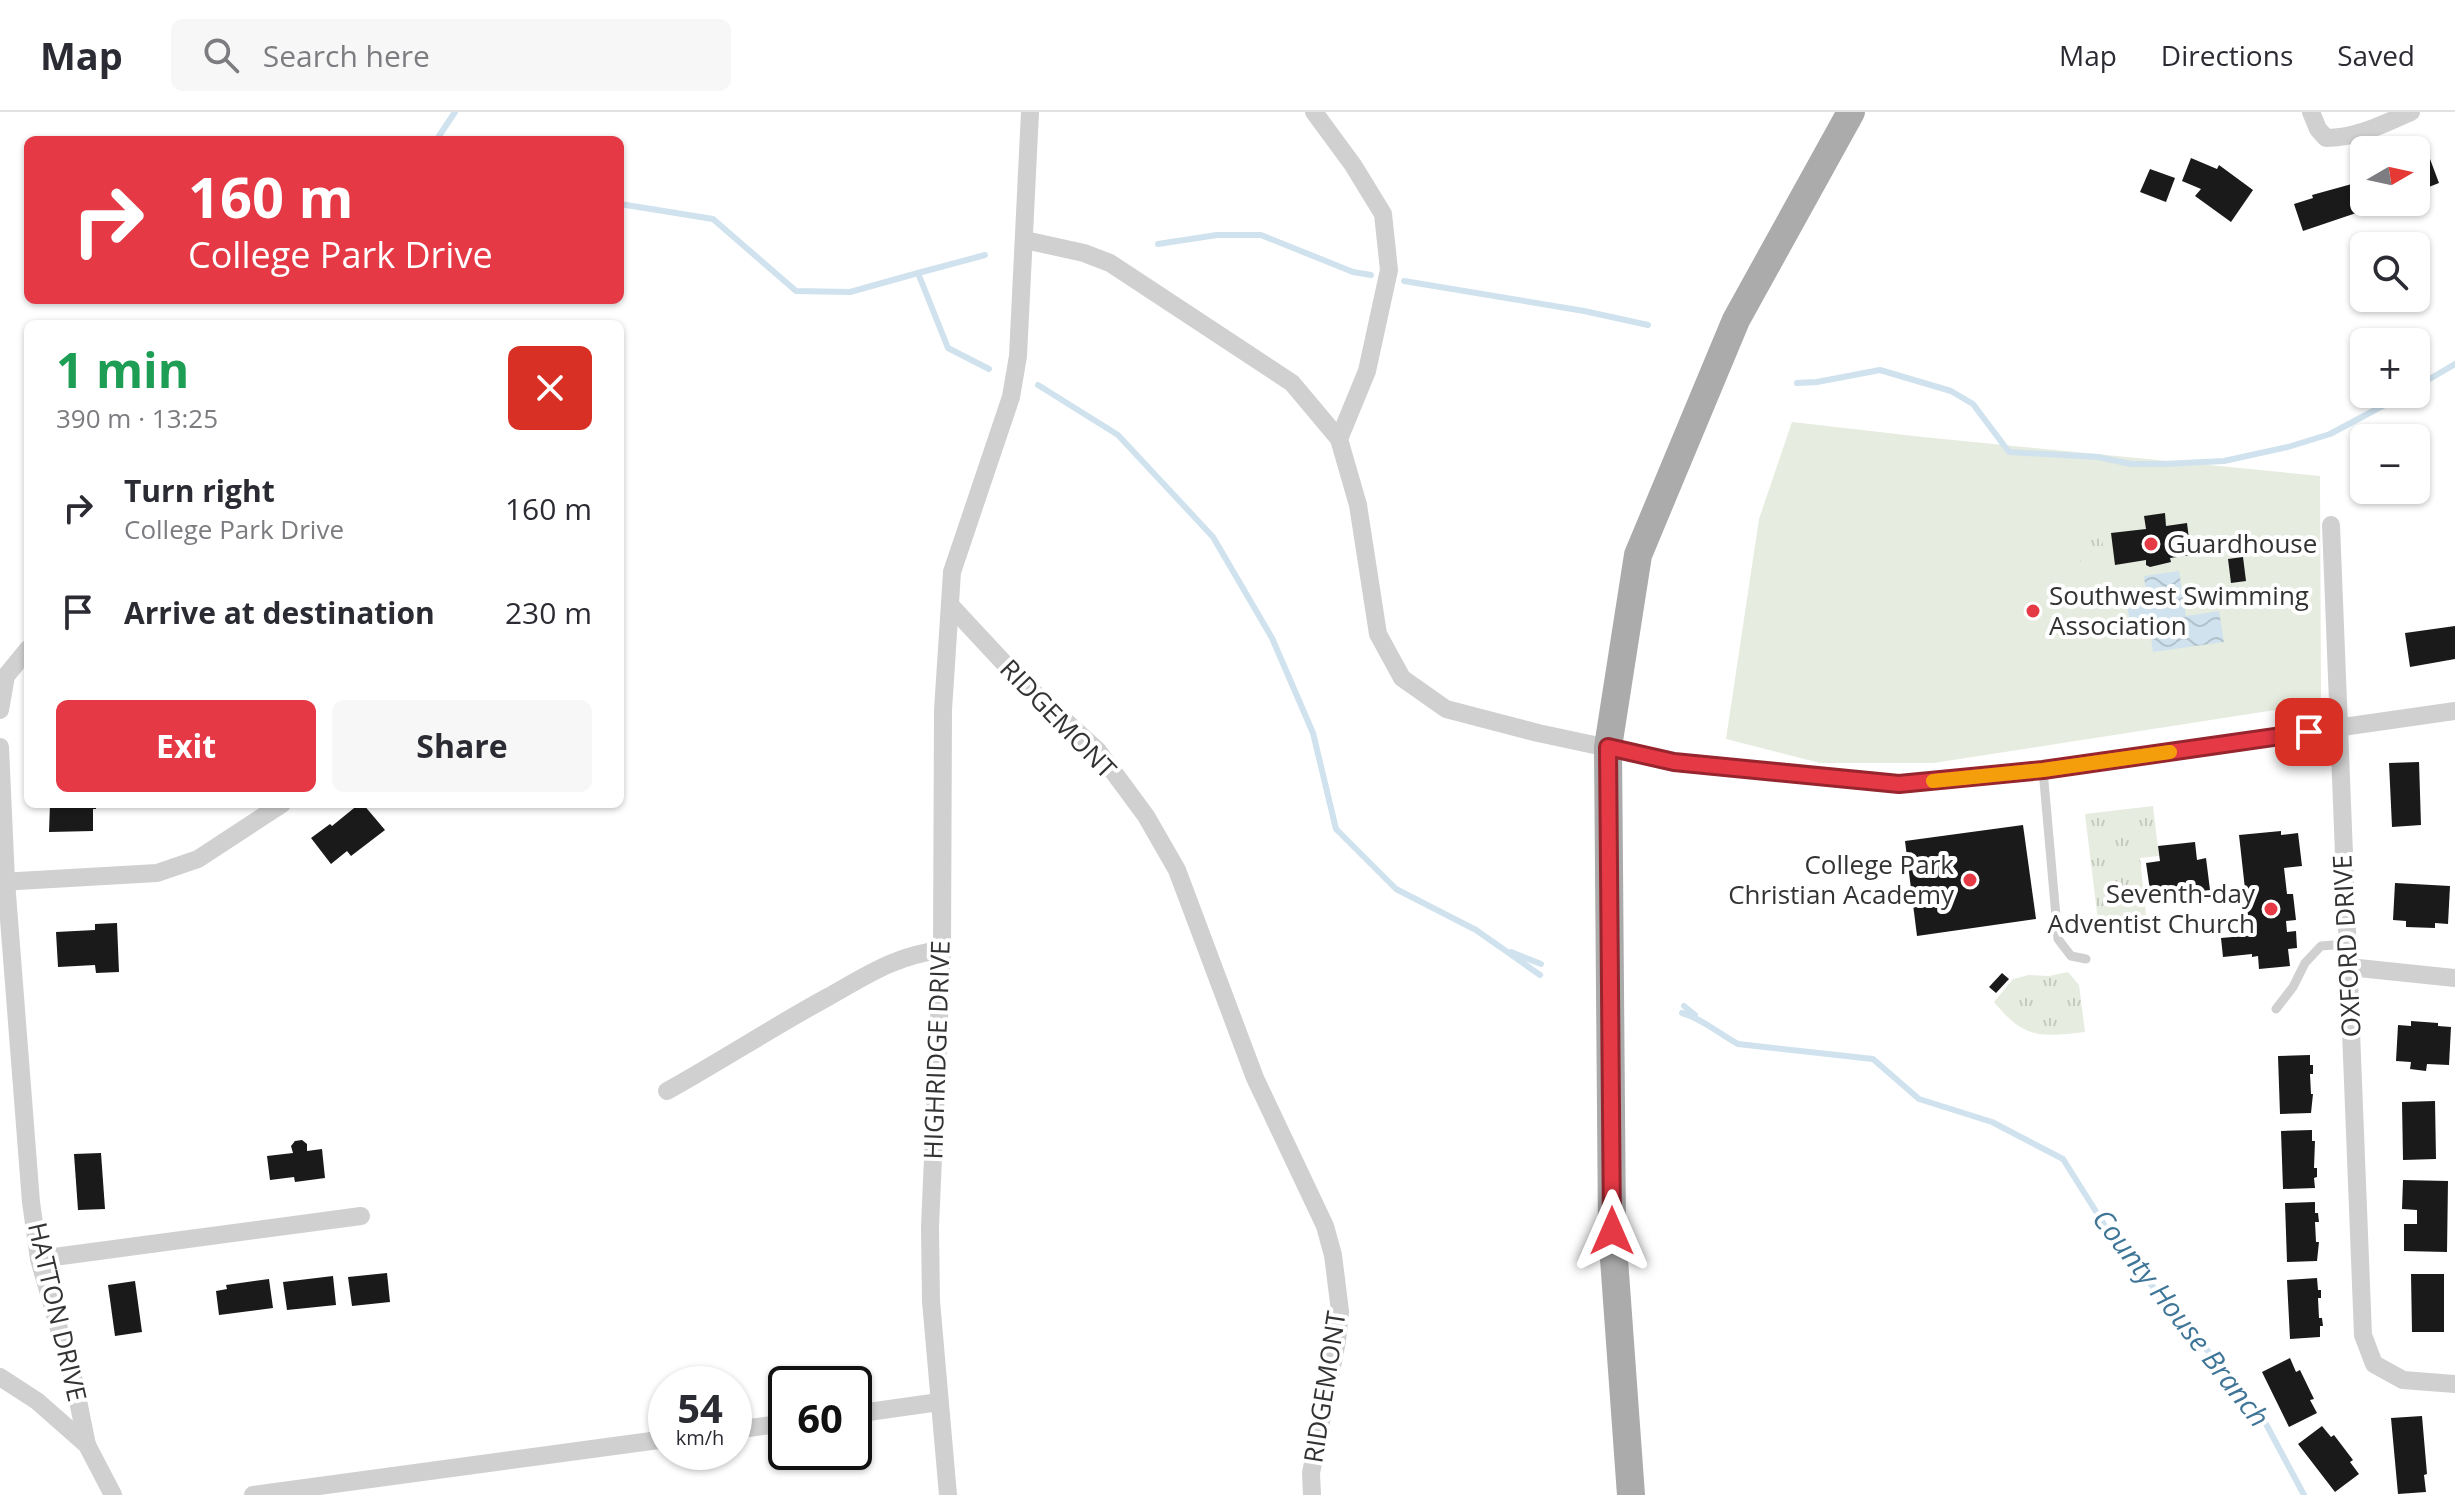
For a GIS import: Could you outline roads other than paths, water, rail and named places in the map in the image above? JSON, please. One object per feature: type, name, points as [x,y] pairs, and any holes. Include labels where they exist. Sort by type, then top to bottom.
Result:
[{"type":"main road","points":[[1631,1495],[1612,1231],[1608,747],[1638,555],[1736,320],[1851,112]]},
{"type":"street","points":[[950,605],[952,572],[1011,397],[1018,356],[1030,112]]},
{"type":"street","points":[[1314,112],[1353,165],[1383,214],[1389,270],[1367,371],[1339,439]]},
{"type":"street","points":[[2311,112],[2318,129],[2326,138],[2362,133],[2411,112]]},
{"type":"street","points":[[1025,240],[1084,253],[1110,263],[1292,383],[1339,439],[1358,505],[1378,634],[1402,678],[1446,709],[1538,733],[1674,762],[1899,784],[2043,770],[2455,711]]},
{"type":"street","name":"OXFORD DRIVE","points":[[2331,525],[2363,1335],[2374,1364],[2403,1380],[2455,1384]]},
{"type":"street","name":"HIGHRIDGE DRIVE","points":[[948,1495],[931,1301],[930,1227],[942,950],[943,710],[950,605]]},
{"type":"street","name":"RIDGEMONT","points":[[950,605],[1019,679],[1098,751],[1146,816],[1177,870],[1255,1078],[1325,1226],[1333,1255],[1340,1311],[1311,1473],[1312,1495]]},
{"type":"street","points":[[0,710],[6,676],[24,654]]},
{"type":"street","name":"HATTON DRIVE","points":[[0,747],[3,881],[31,1202],[39,1259],[74,1381],[87,1445]]},
{"type":"street","points":[[3,881],[157,873],[198,859],[276,808]]},
{"type":"street","points":[[667,1091],[887,964],[916,953],[942,950]]},
{"type":"street","points":[[2349,967],[2455,978]]},
{"type":"street","points":[[39,1259],[361,1216]]},
{"type":"street","points":[[0,1377],[37,1401],[87,1445],[113,1495]]},
{"type":"street","points":[[872,1411],[939,1402]]},
{"type":"street","points":[[253,1495],[648,1441]]},
{"type":"lane","points":[[2043,770],[2058,939],[2071,956],[2086,959]]},
{"type":"lane","points":[[2276,1009],[2293,987],[2305,963],[2321,946],[2346,944]]},
{"type":"water","points":[[2179,571],[2186,616],[2219,611],[2224,642],[2153,652],[2150,629],[2131,631],[2127,603],[2147,600],[2144,576]]},
{"type":"waterway","name":"County House Branch","points":[[439,136],[455,112]]},
{"type":"waterway","name":"County House Branch","points":[[624,205],[713,219],[796,291],[850,292],[918,273],[948,348],[989,369]]},
{"type":"waterway","points":[[1158,244],[1217,235],[1261,235],[1353,272],[1371,275]]},
{"type":"waterway","points":[[918,273],[985,255]]},
{"type":"waterway","points":[[1404,281],[1584,311],[1648,325]]},
{"type":"waterway","points":[[2430,379],[2455,364]]},
{"type":"waterway","points":[[1797,383],[1880,370],[1951,391],[1973,404],[2009,452],[2098,457],[2131,464],[2224,461],[2288,447],[2330,434],[2379,408]]},
{"type":"waterway","name":"County House Branch","points":[[1038,385],[1118,435],[1213,537],[1272,638],[1313,733],[1336,829],[1396,889],[1476,930],[1540,975]]},
{"type":"waterway","name":"County House Branch","points":[[1511,952],[1541,964]]},
{"type":"waterway","name":"County House Branch","points":[[1684,1006],[1695,1015]]},
{"type":"waterway","name":"County House Branch","points":[[1682,1013],[1738,1044],[1873,1059],[1919,1099],[1992,1122],[2063,1159],[2117,1245],[2226,1372],[2266,1424],[2304,1495]]},
{"type":"place","name":"Guardhouse","points":[[2151,544]]},
{"type":"place","name":"Southwest Swimming Association","points":[[2033,611]]},
{"type":"place","name":"College Park Christian Academy","points":[[1970,880]]},
{"type":"place","name":"Seventh-day Adventist Church","points":[[2271,909]]}]
